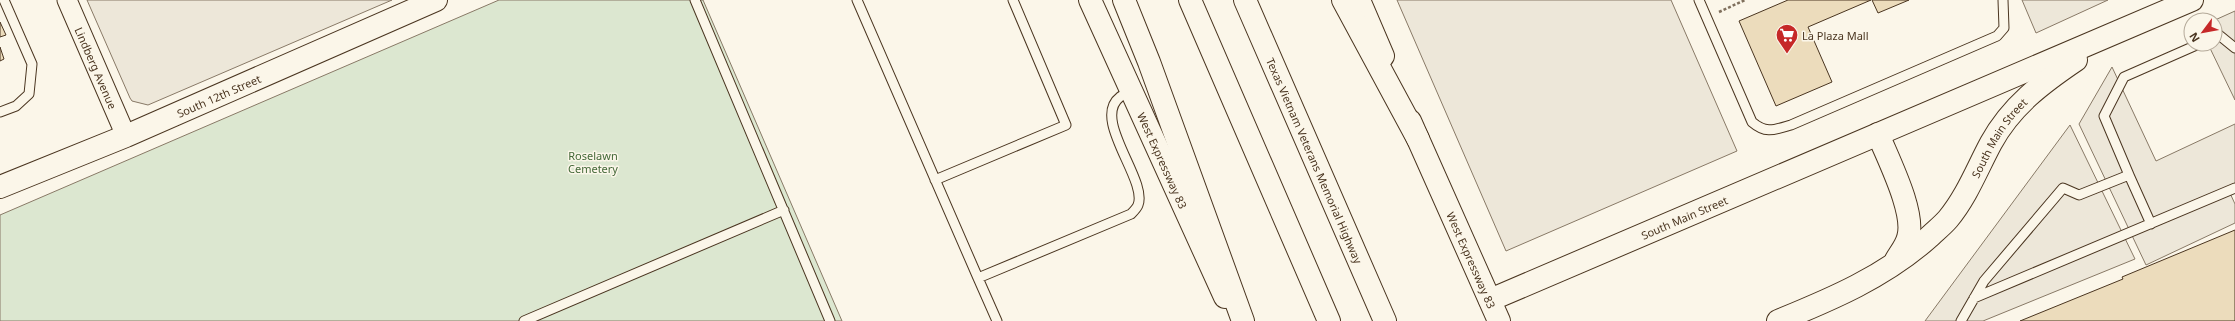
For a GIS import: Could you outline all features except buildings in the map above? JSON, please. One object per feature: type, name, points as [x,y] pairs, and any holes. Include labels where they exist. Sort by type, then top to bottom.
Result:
[{"type":"main road","name":"South 12th Street","points":[[0,187],[126,136],[436,0]]},
{"type":"main road","name":"West Expressway 83","points":[[1090,0],[1236,321]]},
{"type":"main road","points":[[1124,0],[1149,62],[1243,321]]},
{"type":"main road","points":[[1190,0],[1329,321]]},
{"type":"main road","name":"Texas Vietnam Veterans Memorial Highway","points":[[1245,0],[1385,321]]},
{"type":"main road","points":[[1343,0],[1418,140]]},
{"type":"main road","name":"West Expressway 83","points":[[1359,0],[1418,140],[1499,321]]},
{"type":"main road","name":"South Main Street","points":[[1490,300],[2192,0]]},
{"type":"main road","name":"South Main Street","points":[[1778,321],[1852,289],[1893,266],[1948,220],[1971,185],[1991,143],[2012,112],[2040,85],[2122,30]]},
{"type":"main road","points":[[1878,134],[1901,189],[1908,214],[1908,238],[1893,266]]},
{"type":"street","name":"Lindberg Avenue","points":[[68,0],[126,136]]},
{"type":"lane","points":[[0,112],[16,106],[29,94],[32,64],[4,0]]},
{"type":"lane","points":[[695,0],[830,321]]},
{"type":"lane","points":[[857,0],[997,321]]},
{"type":"lane","points":[[935,180],[1066,125],[1013,0]]},
{"type":"lane","points":[[1699,0],[1752,122],[1761,130],[1774,130],[1791,125],[1997,36],[2004,28],[2004,0]]},
{"type":"lane","points":[[2223,38],[2235,48]]},
{"type":"lane","points":[[2151,224],[2104,116],[2124,77],[2183,51]]},
{"type":"lane","points":[[978,278],[1130,214],[1138,205],[1139,190],[1115,136],[1112,108],[1119,97],[1131,91]]},
{"type":"lane","points":[[1961,321],[1984,281],[2063,188],[2079,195],[2129,175]]},
{"type":"lane","points":[[1974,298],[2235,188]]},
{"type":"lane","points":[[524,321],[784,210]]},
{"type":"path","points":[[1706,18],[1745,0]]},
{"type":"green space","name":"Roselawn Cemetery","points":[[499,0],[703,0],[842,321],[0,321],[0,215]]},
{"type":"shaded area","points":[[87,0],[392,0],[148,105],[132,101],[130,98]]},
{"type":"shaded area","points":[[1397,0],[1671,0],[1737,151],[1506,251]]},
{"type":"shaded area","points":[[2022,0],[2108,0],[2036,33]]},
{"type":"shaded area","points":[[2235,11],[2235,100],[2212,52],[2223,52],[2223,16]]},
{"type":"shaded area","points":[[2112,67],[2156,161],[2235,124],[2235,188],[2229,191],[2235,204],[2235,223],[2146,265],[2079,124]]},
{"type":"shaded area","points":[[2070,125],[2135,259],[1983,321],[1925,321]]},
{"type":"place","name":"La Plaza Mall","points":[[1787,54]]}]
